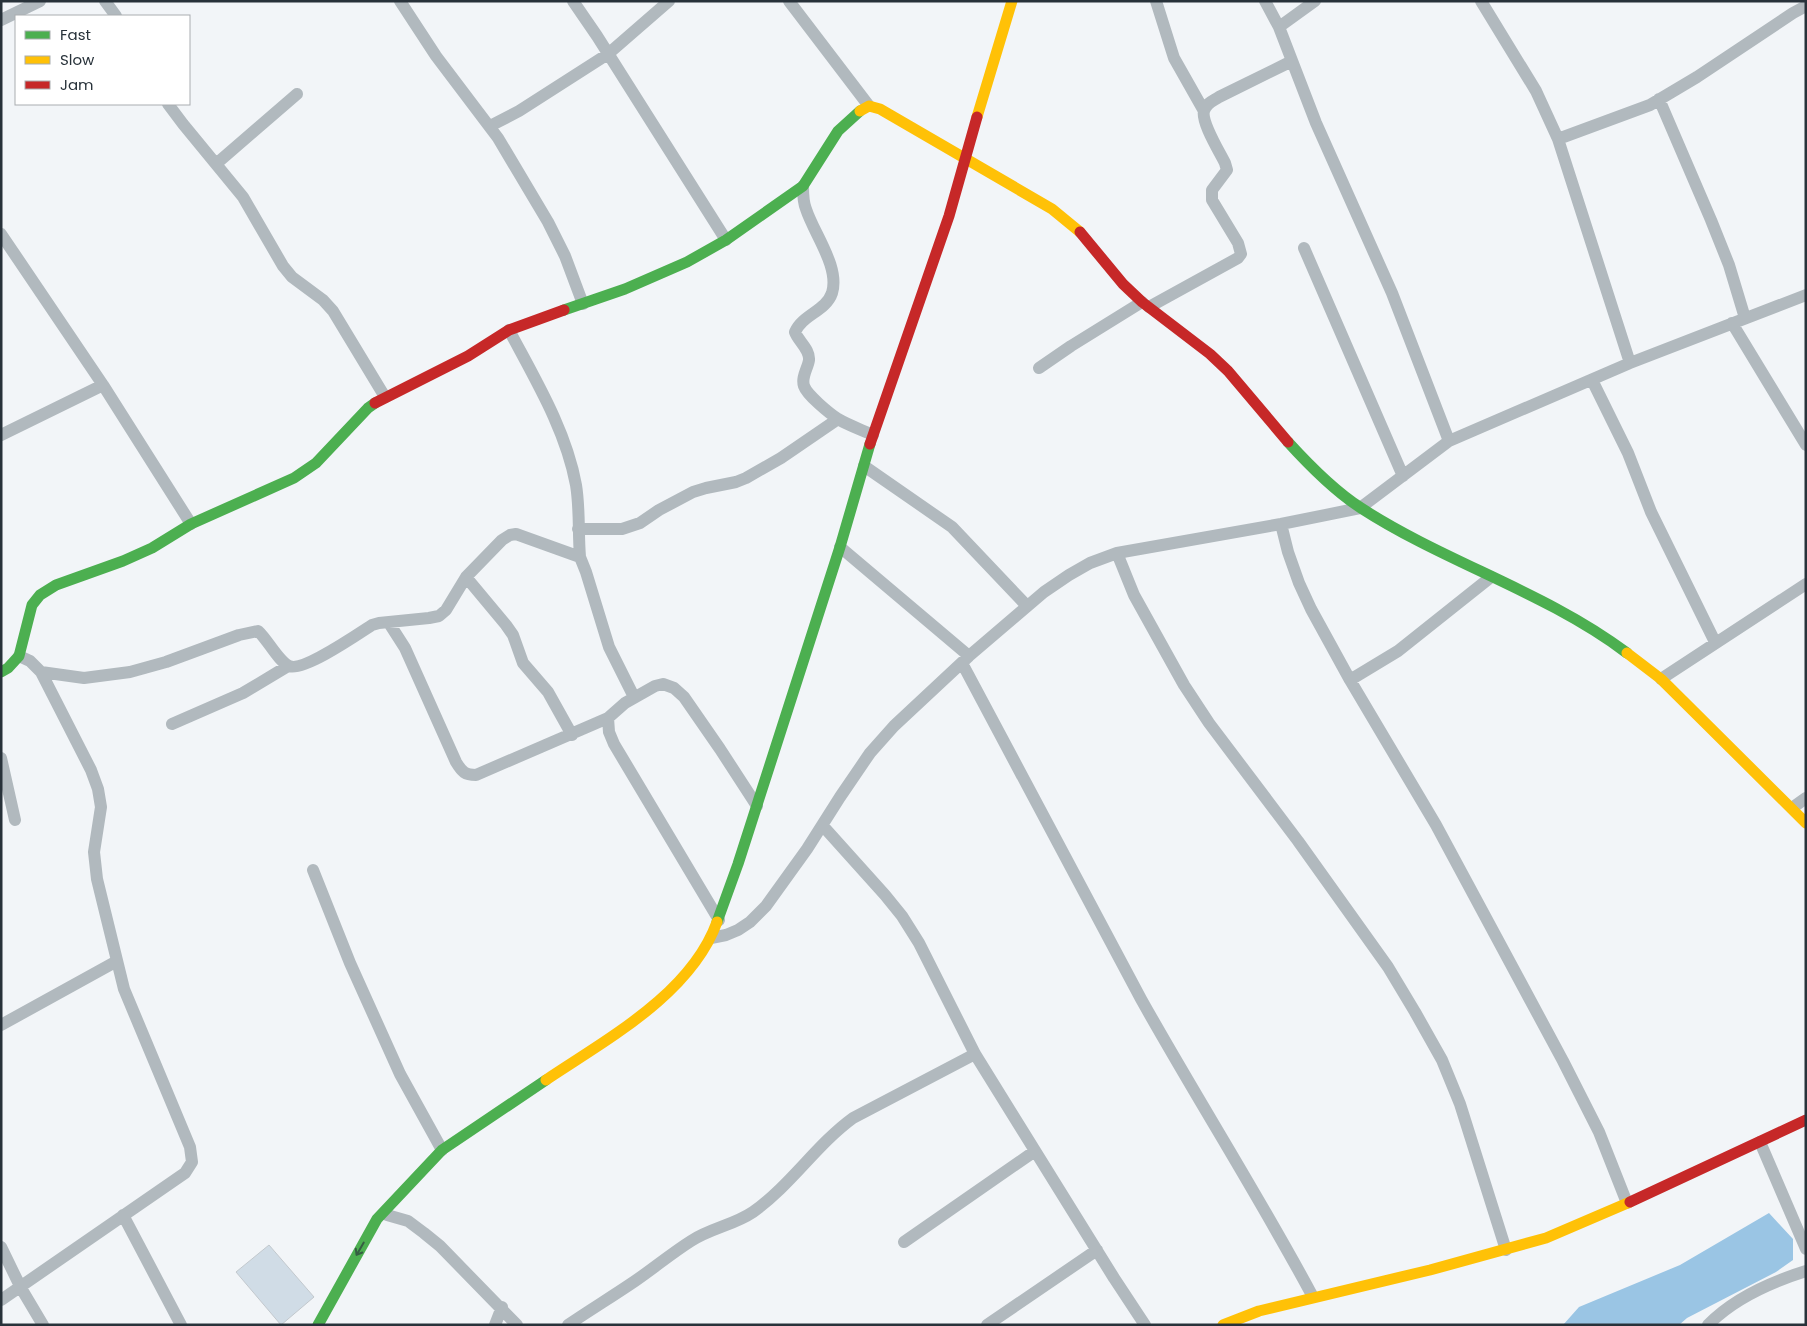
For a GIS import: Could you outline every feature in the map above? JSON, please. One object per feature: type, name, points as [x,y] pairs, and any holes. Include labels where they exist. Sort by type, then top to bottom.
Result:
[{"type":"street","points":[[1,20],[40,1]]},
{"type":"street","points":[[105,1],[115,15]]},
{"type":"street","points":[[400,1],[436,56],[490,126],[548,222],[565,256],[583,304]]},
{"type":"street","points":[[573,1],[726,240]]},
{"type":"street","points":[[490,126],[519,111],[608,54],[669,1]]},
{"type":"street","points":[[789,1],[869,106],[880,109],[965,157],[1067,220],[1085,236],[1123,284],[1222,366],[1304,460],[1360,508],[1442,554],[1530,595],[1588,627],[1661,678],[1806,823]]},
{"type":"street","points":[[318,1325],[377,1219],[388,1212],[413,1180],[442,1150],[609,1038],[654,1005],[676,984],[711,938],[757,806],[840,547],[873,435],[949,216],[1012,1]]},
{"type":"street","points":[[1156,1],[1162,15],[1174,58],[1204,112]]},
{"type":"street","points":[[1265,1],[1279,27],[1316,123],[1392,293],[1449,441]]},
{"type":"street","points":[[1279,27],[1315,1]]},
{"type":"street","points":[[1481,1],[1536,90],[1558,139],[1630,363]]},
{"type":"street","points":[[1558,139],[1650,105],[1697,77],[1806,6]]},
{"type":"street","points":[[1039,368],[1071,346],[1146,304],[1238,258],[1241,254],[1238,242],[1212,200],[1212,190],[1227,170],[1204,121],[1204,112],[1207,104],[1292,62]]},
{"type":"street","points":[[216,164],[297,94]]},
{"type":"street","points":[[1659,100],[1712,220],[1729,265],[1745,318]]},
{"type":"street","points":[[169,105],[182,124],[243,197],[283,266],[292,277],[323,300],[333,311],[385,397]]},
{"type":"street","points":[[1,672],[8,668],[19,656],[32,605],[40,595],[56,585],[123,562],[152,548],[191,524],[294,478],[316,464],[368,408],[385,397],[415,384],[468,356],[509,330],[625,289],[687,262],[726,240],[803,186],[838,131],[858,112],[869,106]]},
{"type":"street","points":[[803,186],[806,211],[830,262],[833,285],[831,295],[826,302],[802,322],[795,332],[797,339],[808,353],[809,360],[804,374],[804,385],[808,393],[838,419],[873,435]]},
{"type":"street","points":[[1,234],[104,385],[191,524]]},
{"type":"street","points":[[1304,248],[1403,476]]},
{"type":"street","points":[[711,938],[738,930],[750,922],[766,906],[870,753],[894,726],[965,659],[1044,592],[1068,575],[1090,563],[1117,553],[1360,508],[1449,441],[1630,363],[1806,295]]},
{"type":"street","points":[[1732,323],[1806,445]]},
{"type":"street","points":[[509,330],[547,404],[571,465],[579,505],[580,558],[609,647],[634,697]]},
{"type":"street","points":[[1592,380],[1628,453],[1651,512],[1715,642]]},
{"type":"street","points":[[1,435],[104,385]]},
{"type":"street","points":[[578,529],[622,529],[640,523],[659,510],[693,492],[746,478],[781,458],[838,419]]},
{"type":"street","points":[[864,466],[952,527],[1027,606]]},
{"type":"street","points":[[1281,524],[1288,552],[1311,609],[1350,680],[1440,833],[1522,987],[1564,1061],[1599,1132],[1627,1203]]},
{"type":"street","points":[[172,724],[243,693],[288,666],[297,667],[312,660],[372,625],[439,616],[446,610],[466,577],[502,540],[510,535],[516,534],[580,558]]},
{"type":"street","points":[[840,547],[965,659],[1163,1038],[1271,1221],[1313,1297]]},
{"type":"street","points":[[1117,553],[1134,595],[1184,685],[1209,723],[1388,966],[1442,1060],[1460,1104],[1506,1250]]},
{"type":"street","points":[[466,577],[506,625],[513,636],[523,663],[548,692],[572,735]]},
{"type":"street","points":[[1350,680],[1398,651],[1491,577]]},
{"type":"street","points":[[1661,678],[1806,584]]},
{"type":"street","points":[[389,623],[408,655],[456,762],[461,771],[466,775],[476,775],[572,735],[608,718],[634,697],[663,684],[674,688],[684,697],[757,806]]},
{"type":"street","points":[[41,672],[84,678],[130,672],[166,662],[240,634],[258,631],[288,666]]},
{"type":"street","points":[[1,1300],[185,1173],[192,1162],[190,1147],[131,1008],[117,961],[97,879],[94,852],[101,807],[98,789],[91,770],[41,672],[30,661],[19,656]]},
{"type":"street","points":[[608,718],[609,732],[614,744],[718,920]]},
{"type":"street","points":[[1,758],[15,820]]},
{"type":"street","points":[[1792,808],[1806,798]]},
{"type":"street","points":[[822,826],[886,894],[902,916],[919,943],[975,1054],[1145,1325]]},
{"type":"street","points":[[313,870],[350,963],[400,1074],[442,1150]]},
{"type":"street","points":[[1,1025],[117,961]]},
{"type":"street","points":[[568,1325],[636,1281],[691,1240],[713,1229],[732,1224],[752,1212],[772,1197],[837,1129],[853,1118],[975,1054]]},
{"type":"street","points":[[1223,1325],[1259,1310],[1430,1270],[1546,1238],[1627,1203],[1806,1120]]},
{"type":"street","points":[[1760,1142],[1805,1247]]},
{"type":"street","points":[[904,1242],[1035,1152]]},
{"type":"street","points":[[388,1212],[408,1221],[424,1233],[502,1308],[517,1325]]},
{"type":"street","points":[[329,1325],[386,1224],[388,1212]]},
{"type":"street","points":[[123,1215],[181,1325]]},
{"type":"street","points":[[1,1248],[21,1288],[43,1325]]},
{"type":"street","points":[[987,1325],[1097,1250]]},
{"type":"street","points":[[1708,1325],[1735,1302],[1774,1283],[1806,1271]]},
{"type":"street","points":[[494,1325],[502,1308]]},
{"type":"water","points":[[1769,1213],[1793,1239],[1793,1260],[1776,1272],[1687,1318],[1679,1325],[1563,1325],[1579,1307],[1680,1265]]},
{"type":"building","points":[[269,1245],[314,1297],[281,1325],[236,1272]]},
{"type":"traffic: fast","points":[[564,310],[625,289],[687,262],[726,240],[803,186],[838,131],[860,111]]},
{"type":"traffic: fast","points":[[1,672],[8,668],[19,656],[32,605],[40,595],[56,585],[123,561],[152,548],[191,524],[294,478],[316,463],[375,403]]},
{"type":"traffic: fast","points":[[1288,442],[1323,477],[1361,508],[1427,545],[1563,612],[1627,653]]},
{"type":"traffic: fast","points":[[717,922],[738,864],[840,547],[870,444]]},
{"type":"traffic: fast","points":[[318,1325],[377,1219],[442,1150],[546,1080]]},
{"type":"traffic: slow","points":[[977,117],[1012,1]]},
{"type":"traffic: slow","points":[[860,111],[869,106],[880,109],[1052,209],[1080,232]]},
{"type":"traffic: slow","points":[[1627,653],[1661,679],[1806,823]]},
{"type":"traffic: slow","points":[[546,1080],[620,1031],[668,993],[705,948],[717,922]]},
{"type":"traffic: slow","points":[[1223,1325],[1259,1311],[1430,1270],[1546,1238],[1630,1202]]},
{"type":"traffic: jam","points":[[870,444],[949,216],[977,117]]},
{"type":"traffic: jam","points":[[1080,232],[1123,284],[1142,302],[1210,354],[1228,371],[1288,442]]},
{"type":"traffic: jam","points":[[375,403],[468,356],[509,330],[564,310]]},
{"type":"traffic: jam","points":[[1630,1202],[1806,1120]]}]
